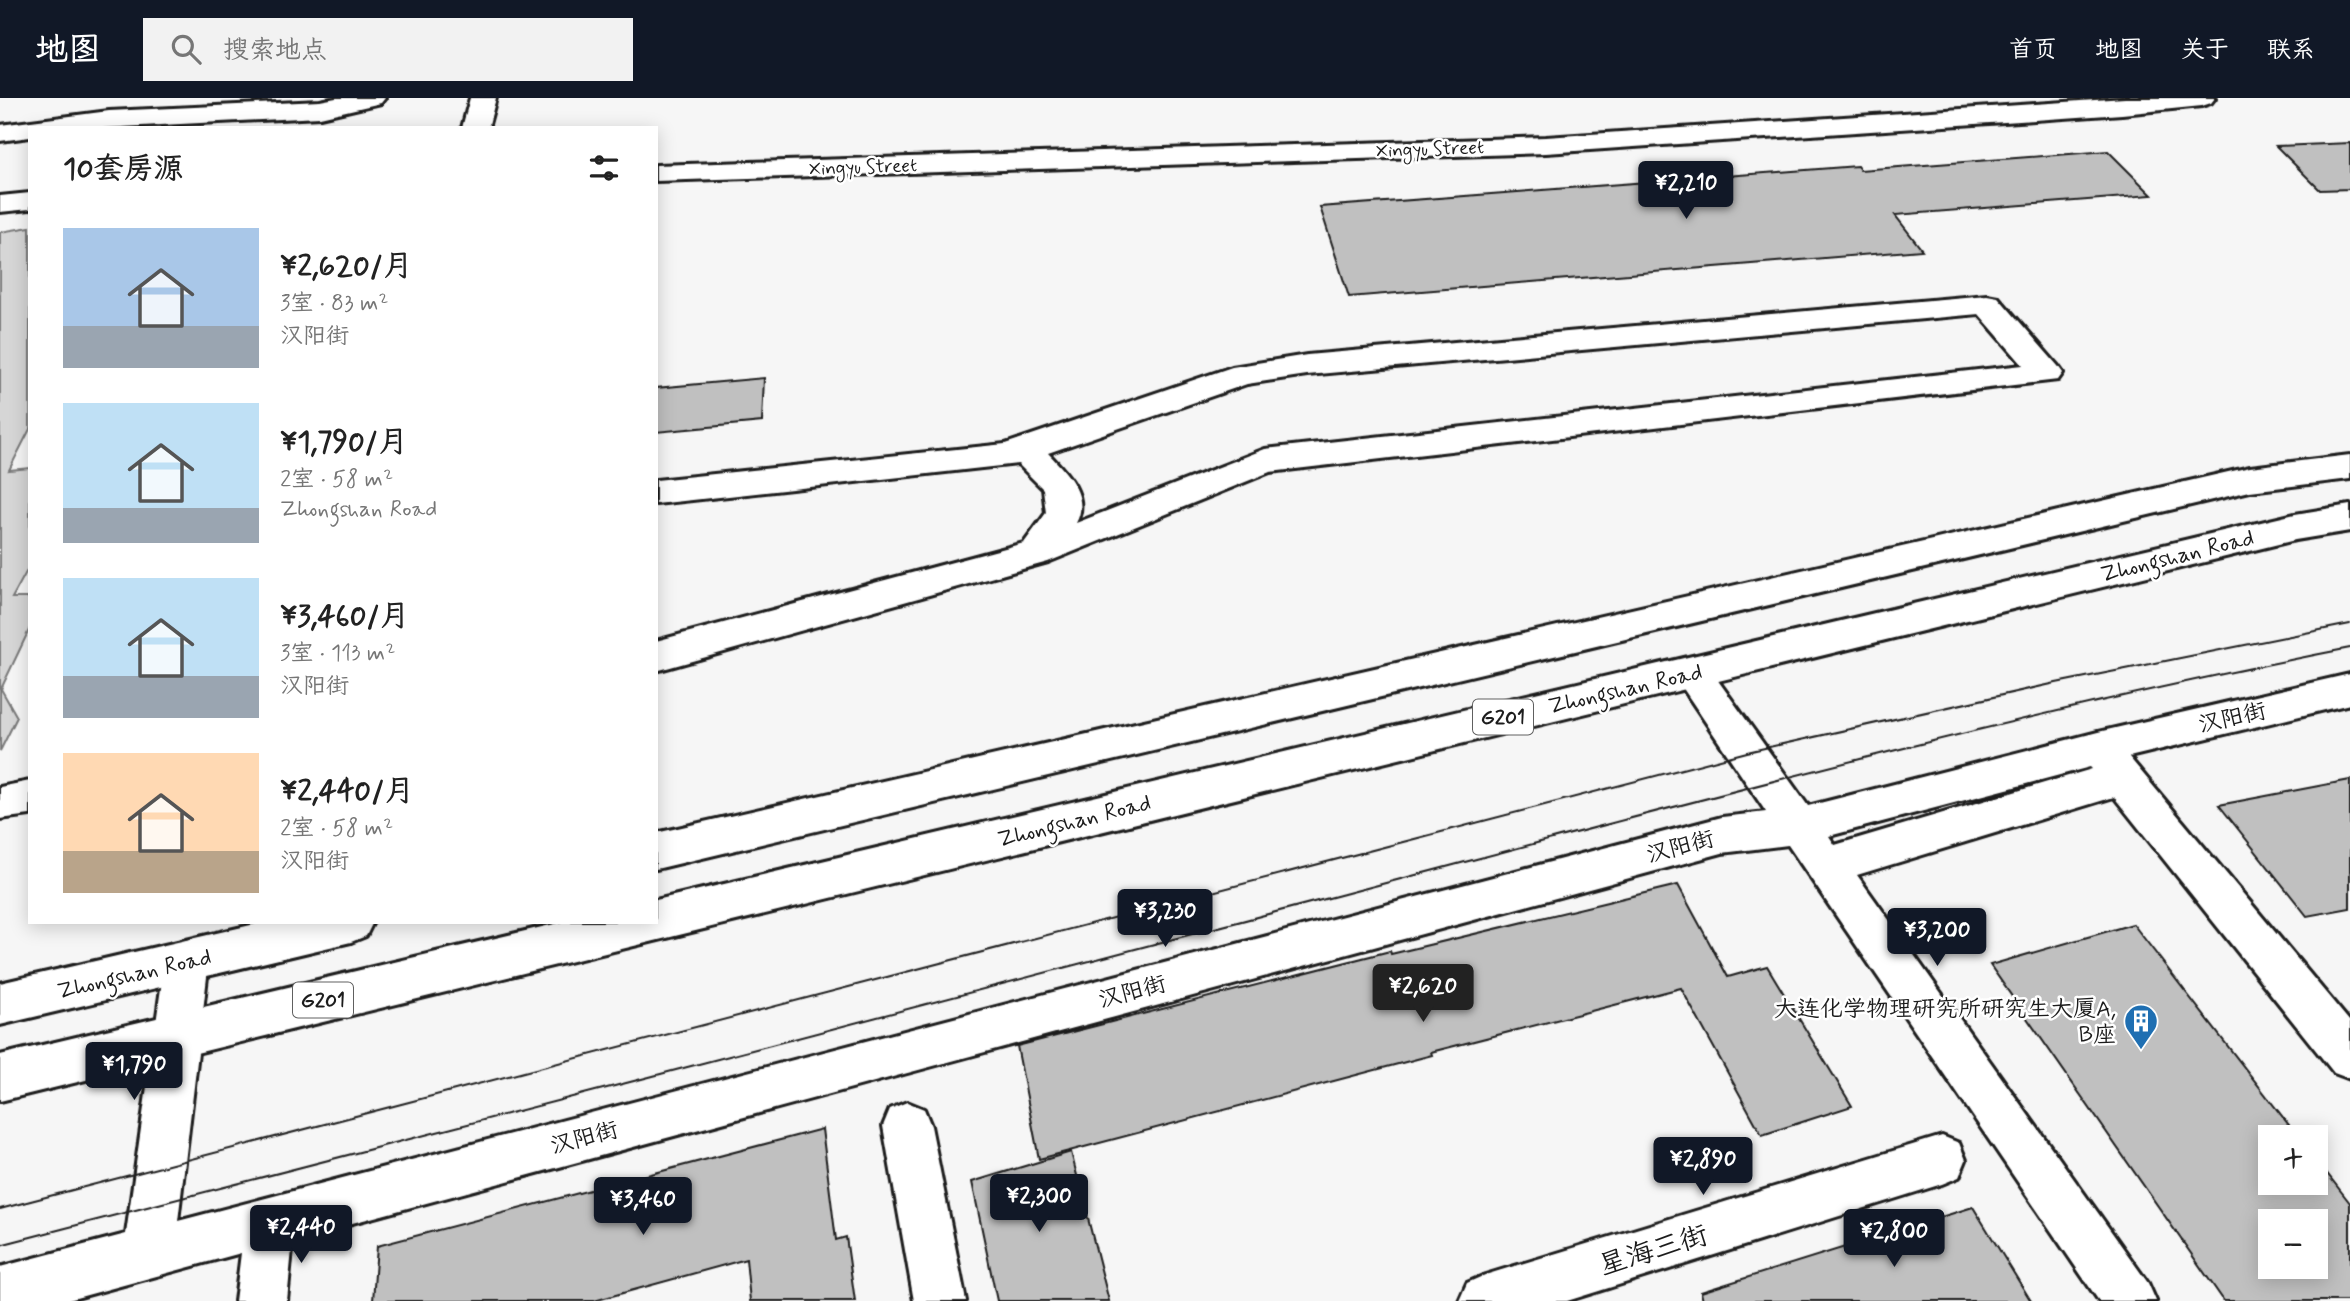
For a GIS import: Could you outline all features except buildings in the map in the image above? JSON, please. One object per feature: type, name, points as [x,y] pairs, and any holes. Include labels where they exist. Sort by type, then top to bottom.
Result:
[{"type":"main road","points":[[56,126],[109,119],[320,109],[372,98]]},
{"type":"main road","points":[[476,126],[483,98]]},
{"type":"main road","name":"Xingyu Street","points":[[658,151],[1536,124],[1931,98]]},
{"type":"main road","name":"Xingyu Street","points":[[658,173],[1546,145],[2122,106],[2202,98]]},
{"type":"main road","points":[[0,133],[28,129]]},
{"type":"main road","points":[[0,182],[28,179]]},
{"type":"main road","points":[[0,204],[28,201]]},
{"type":"main road","points":[[658,492],[995,457],[1024,450],[1243,374],[1307,365],[1987,304],[2047,373],[1265,461],[1036,553],[663,658]]},
{"type":"main road","points":[[1024,450],[1059,485],[1063,515],[1036,553]]},
{"type":"main road","points":[[658,851],[2250,480],[2350,467]]},
{"type":"main road","name":"Zhongshan Road","points":[[658,920],[2295,527],[2350,518]]},
{"type":"main road","points":[[1691,672],[2130,1301]]},
{"type":"main road","name":"汉阳街","points":[[0,1293],[57,1289],[149,1253],[1722,835],[1798,826],[2110,763],[2350,689]]},
{"type":"main road","points":[[1826,866],[2110,763],[2350,1057]]},
{"type":"main road","name":"Zhongshan Road","points":[[0,1004],[342,924]]},
{"type":"main road","name":"G201","points":[[0,1078],[639,924]]},
{"type":"main road","points":[[149,1253],[187,960]]},
{"type":"main road","points":[[907,1126],[940,1301]]},
{"type":"main road","name":"星海三街","points":[[1485,1301],[1942,1160]]},
{"type":"main road","points":[[261,1301],[270,1222]]},
{"type":"shaded area","points":[[28,227],[28,433],[9,470],[28,468],[28,569],[12,598],[28,598],[28,632],[1,689],[17,717],[0,751],[0,232]]},
{"type":"tram line","points":[[0,1209],[1747,752],[2056,683],[2350,624]]},
{"type":"tram line","points":[[0,1245],[1845,763],[2097,702],[2350,648]]},
{"type":"place","name":"大连化学物理研究所研究生大厦A, B座","points":[[2141,1051]]}]
